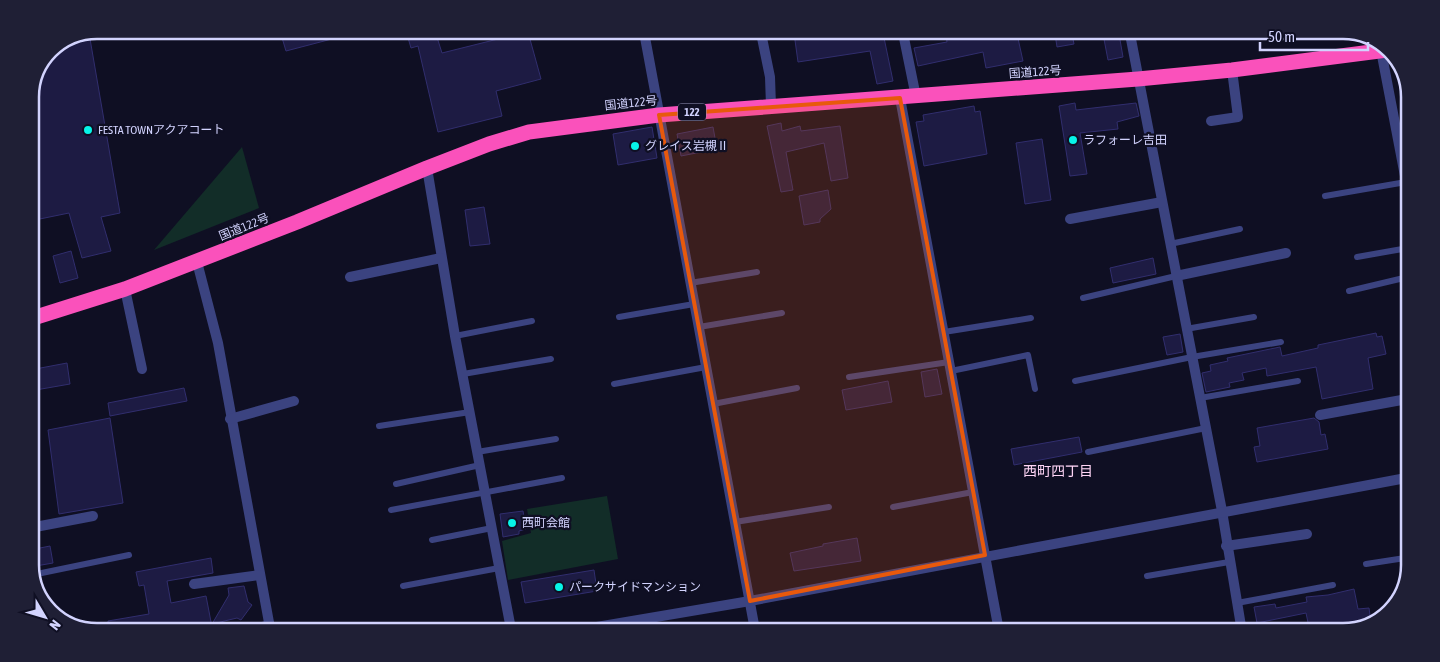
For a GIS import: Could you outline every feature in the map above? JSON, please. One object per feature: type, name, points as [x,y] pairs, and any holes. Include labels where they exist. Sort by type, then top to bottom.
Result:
[{"type":"highway","name":"国道122号","points":[[39,316],[125,289],[197,262],[427,168],[489,144],[530,132],[659,115],[916,97],[1232,70],[1376,50]]},
{"type":"street","points":[[645,39],[754,623]]},
{"type":"street","points":[[763,39],[770,77],[771,106]]},
{"type":"street","points":[[904,39],[916,97]]},
{"type":"street","points":[[1131,39],[1222,511],[1226,546],[1240,623]]},
{"type":"street","points":[[1384,56],[1401,153]]},
{"type":"street","points":[[1211,121],[1238,117],[1232,70]]},
{"type":"street","points":[[900,98],[998,623]]},
{"type":"street","points":[[427,168],[455,336],[510,623]]},
{"type":"street","points":[[1070,219],[1162,202]]},
{"type":"street","points":[[1176,276],[1286,253]]},
{"type":"street","points":[[350,277],[441,258]]},
{"type":"street","points":[[197,262],[218,343],[230,418],[269,623]]},
{"type":"street","points":[[125,289],[142,369]]},
{"type":"street","points":[[230,418],[294,401]]},
{"type":"street","points":[[1320,416],[1401,401]]},
{"type":"street","points":[[620,623],[750,601],[985,555],[1401,479]]},
{"type":"street","points":[[39,526],[93,516]]},
{"type":"street","points":[[1226,546],[1307,534]]},
{"type":"street","points":[[194,584],[260,575]]},
{"type":"lane","points":[[1324,196],[1401,183]]},
{"type":"lane","points":[[1170,244],[1240,229]]},
{"type":"lane","points":[[1357,257],[1401,249]]},
{"type":"lane","points":[[690,283],[757,272]]},
{"type":"lane","points":[[1083,298],[1176,276]]},
{"type":"lane","points":[[1350,291],[1401,279]]},
{"type":"lane","points":[[619,317],[694,304]]},
{"type":"lane","points":[[699,328],[782,313]]},
{"type":"lane","points":[[1186,329],[1254,316]]},
{"type":"lane","points":[[944,332],[1031,318]]},
{"type":"lane","points":[[455,336],[532,321]]},
{"type":"lane","points":[[1076,381],[1192,357],[1281,342]]},
{"type":"lane","points":[[849,377],[1028,355],[1035,389]]},
{"type":"lane","points":[[463,374],[551,359]]},
{"type":"lane","points":[[614,384],[706,367]]},
{"type":"lane","points":[[1200,398],[1298,381]]},
{"type":"lane","points":[[713,404],[797,388]]},
{"type":"lane","points":[[379,426],[470,412]]},
{"type":"lane","points":[[1088,452],[1206,428]]},
{"type":"lane","points":[[477,452],[556,439]]},
{"type":"lane","points":[[396,484],[480,465]]},
{"type":"lane","points":[[392,510],[562,478]]},
{"type":"lane","points":[[893,507],[973,492]]},
{"type":"lane","points":[[735,522],[829,507]]},
{"type":"lane","points":[[432,540],[492,528]]},
{"type":"lane","points":[[40,573],[130,555]]},
{"type":"lane","points":[[1366,564],[1401,559]]},
{"type":"lane","points":[[1147,576],[1229,562]]},
{"type":"lane","points":[[403,586],[499,568]]},
{"type":"lane","points":[[1237,603],[1333,585]]},
{"type":"highlighted area","points":[[900,98],[985,555],[750,601],[659,115]]},
{"type":"green space","points":[[242,147],[259,208],[154,250]]},
{"type":"green space","points":[[607,496],[618,559],[508,580],[502,541],[531,533],[527,509]]},
{"type":"building","points":[[282,39],[332,39],[286,51]]},
{"type":"building","points":[[408,39],[438,39],[442,53],[498,39],[530,39],[541,79],[496,91],[502,116],[438,132],[418,46],[411,48]]},
{"type":"building","points":[[795,39],[884,39],[893,81],[877,84],[870,51],[798,62]]},
{"type":"building","points":[[947,39],[1018,39],[1023,61],[986,68],[983,52],[918,66],[914,48],[947,42]]},
{"type":"building","points":[[1056,39],[1073,39],[1074,44],[1057,47]]},
{"type":"building","points":[[1104,39],[1120,39],[1123,57],[1108,60]]},
{"type":"building","points":[[90,40],[120,213],[101,217],[111,251],[82,258],[69,213],[39,219],[39,93],[43,75],[56,56],[75,43]]},
{"type":"building","points":[[1075,103],[1076,110],[1136,103],[1139,116],[1117,122],[1118,129],[1080,133],[1087,174],[1070,176],[1059,106]]},
{"type":"building","points":[[974,106],[975,112],[980,111],[987,154],[924,166],[916,122],[924,121],[923,115]]},
{"type":"building","points":[[781,123],[782,131],[800,126],[801,131],[840,126],[848,178],[831,181],[824,143],[786,152],[793,190],[781,192],[767,126]]},
{"type":"building","name":"グレイス岩槻Ⅱ","points":[[652,127],[657,158],[618,165],[613,134]]},
{"type":"building","points":[[713,127],[717,149],[681,156],[677,134]]},
{"type":"building","points":[[1042,139],[1051,200],[1025,204],[1016,143]]},
{"type":"building","points":[[828,190],[831,209],[820,219],[820,222],[804,225],[799,196]]},
{"type":"building","points":[[484,207],[490,244],[470,246],[465,210]]},
{"type":"building","points":[[71,251],[78,278],[60,283],[53,256]]},
{"type":"building","points":[[1153,258],[1156,274],[1113,283],[1110,268]]},
{"type":"building","points":[[1376,333],[1377,337],[1382,336],[1386,354],[1368,358],[1373,389],[1322,399],[1316,367],[1267,376],[1266,368],[1242,373],[1244,380],[1229,383],[1230,387],[1206,392],[1202,373],[1211,371],[1210,365],[1228,361],[1227,358],[1280,347],[1282,356],[1318,348],[1318,345]]},
{"type":"building","points":[[1180,334],[1183,352],[1167,355],[1163,337]]},
{"type":"building","points":[[67,363],[70,384],[39,389],[39,368]]},
{"type":"building","points":[[937,369],[942,394],[925,397],[921,372]]},
{"type":"building","points":[[888,381],[892,402],[846,410],[842,390]]},
{"type":"building","points":[[184,388],[187,401],[110,416],[108,403]]},
{"type":"building","points":[[110,418],[123,503],[59,514],[48,430]]},
{"type":"building","points":[[1314,418],[1319,422],[1321,435],[1325,434],[1328,449],[1257,462],[1254,447],[1260,446],[1257,428]]},
{"type":"building","points":[[1079,437],[1082,452],[1014,465],[1011,449]]},
{"type":"building","points":[[523,511],[526,529],[519,531],[519,534],[503,537],[500,514]]},
{"type":"building","points":[[857,538],[861,561],[794,571],[790,553],[823,546],[823,544]]},
{"type":"building","points":[[50,546],[53,563],[39,565],[39,548]]},
{"type":"building","points":[[211,558],[213,573],[167,581],[171,603],[206,596],[211,623],[108,623],[108,621],[149,614],[144,585],[139,586],[136,572]]},
{"type":"building","name":"パークサイドマンション","points":[[594,570],[597,591],[525,603],[521,582]]},
{"type":"building","points":[[244,586],[248,602],[252,605],[241,620],[237,618],[213,623],[229,595],[228,588]]},
{"type":"building","points":[[1354,589],[1358,609],[1369,608],[1370,616],[1354,622],[1308,623],[1306,613],[1257,623],[1254,607],[1275,604],[1276,608],[1307,602],[1306,597],[1328,595]]},
{"type":"place","name":"FESTA TOWNアクアコート","points":[[88,130]]},
{"type":"place","name":"ラフォーレ吉田","points":[[1073,140]]},
{"type":"place","name":"グレイス岩槻Ⅱ","points":[[635,146]]},
{"type":"place","name":"西町会館","points":[[512,523]]},
{"type":"place","name":"パークサイドマンション","points":[[559,587]]},
{"type":"district","name":"西町四丁目","points":[[1058,471]]}]
